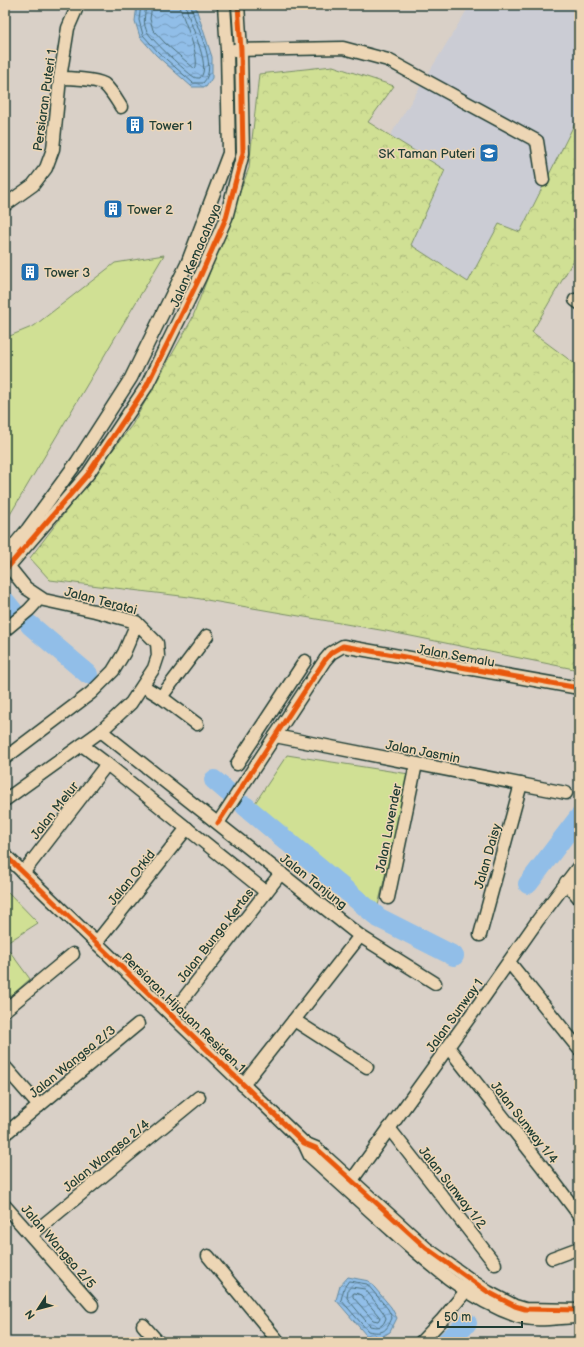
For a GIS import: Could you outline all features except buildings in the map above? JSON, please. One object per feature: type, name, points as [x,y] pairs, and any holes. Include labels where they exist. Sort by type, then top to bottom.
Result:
[{"type":"street","name":"Persiaran Puteri 1","points":[[5,205],[33,185],[46,168],[53,149],[60,78],[68,28],[78,5]]},
{"type":"street","name":"Jalan Kemacahaya","points":[[6,562],[27,530],[77,462],[131,378],[186,264],[229,154],[227,50],[224,5]]},
{"type":"street","name":"Jalan Kemacahaya","points":[[6,562],[88,474],[146,387],[200,277],[226,218],[243,153],[241,50],[238,5]]},
{"type":"street","points":[[227,50],[343,48],[388,60],[536,141],[543,180]]},
{"type":"street","points":[[60,78],[97,81],[104,84],[110,90],[121,107]]},
{"type":"street","name":"Jalan Teratai","points":[[5,800],[102,731],[131,703],[144,686],[154,668],[158,656],[157,643],[138,623],[95,611],[44,600],[26,588],[6,562]]},
{"type":"street","points":[[5,630],[29,610],[40,598]]},
{"type":"street","points":[[5,758],[91,693],[113,671],[124,653],[138,623]]},
{"type":"street","points":[[161,697],[207,636]]},
{"type":"street","name":"Jalan Semalu","points":[[275,736],[331,653],[343,646],[579,688]]},
{"type":"street","points":[[237,764],[305,661]]},
{"type":"street","points":[[144,686],[197,724]]},
{"type":"street","name":"Jalan Tanjung","points":[[102,731],[360,936],[435,983]]},
{"type":"street","points":[[218,823],[275,736]]},
{"type":"street","name":"Jalan Jasmin","points":[[275,736],[566,793]]},
{"type":"street","points":[[82,745],[108,764],[266,892]]},
{"type":"street","name":"Jalan Melur","points":[[23,873],[108,764]]},
{"type":"street","name":"Jalan Lavender","points":[[388,898],[416,764]]},
{"type":"street","name":"Jalan Daisy","points":[[480,935],[521,784]]},
{"type":"street","name":"Jalan Orkid","points":[[96,943],[187,828]]},
{"type":"street","name":"Persiaran Hijauan Residen 1","points":[[5,855],[304,1143],[316,1148],[426,1248],[443,1261]]},
{"type":"street","name":"Jalan Sunway 1","points":[[352,1180],[579,866]]},
{"type":"street","name":"Jalan Bunga Kertas","points":[[171,1015],[281,873]]},
{"type":"street","points":[[566,882],[579,898]]},
{"type":"street","points":[[243,1085],[360,936]]},
{"type":"street","points":[[5,1010],[73,954]]},
{"type":"street","points":[[509,962],[579,1050]]},
{"type":"street","points":[[294,1020],[367,1067]]},
{"type":"street","name":"Jalan Wangsa 2/3","points":[[5,1134],[138,1024]]},
{"type":"street","name":"Jalan Sunway 1/4","points":[[448,1047],[579,1215]]},
{"type":"street","points":[[5,1067],[39,1106]]},
{"type":"street","name":"Jalan Wangsa 2/4","points":[[31,1235],[199,1096]]},
{"type":"street","name":"Jalan Sunway 1/2","points":[[389,1128],[495,1264]]},
{"type":"street","name":"Persiaran Hijauan Residen 1","points":[[304,1143],[310,1156],[421,1256],[466,1291],[492,1306],[518,1316],[535,1320],[574,1317],[579,1319]]},
{"type":"street","points":[[338,1168],[361,1167],[362,1180],[366,1193]]},
{"type":"street","points":[[337,1180],[352,1180],[352,1194]]},
{"type":"street","name":"Jalan Wangsa 2/5","points":[[5,1206],[92,1305]]},
{"type":"street","points":[[552,1258],[579,1248]]},
{"type":"street","points":[[208,1256],[279,1342]]},
{"type":"street","points":[[421,1342],[442,1321],[466,1291],[466,1284],[462,1278],[443,1261]]},
{"type":"street","points":[[443,1261],[488,1292],[515,1306]]},
{"type":"street","points":[[466,1291],[474,1291],[515,1306],[537,1310],[579,1310]]},
{"type":"street","points":[[143,1325],[158,1342]]},
{"type":"shaded area","name":"SK Taman Puteri","points":[[470,5],[579,5],[579,115],[520,232],[499,225],[468,282],[411,245],[445,170],[390,136]]},
{"type":"green space","points":[[333,66],[394,86],[368,122],[445,170],[411,245],[468,282],[499,224],[520,232],[579,115],[579,251],[532,332],[579,367],[579,670],[386,631],[189,597],[50,580],[30,558],[132,425],[192,319],[249,168],[259,74]]},
{"type":"green space","points":[[164,255],[5,523],[5,338],[34,326],[115,263]]},
{"type":"green space","points":[[287,755],[409,774],[377,910],[253,806]]},
{"type":"green space","points":[[5,889],[38,923],[5,944]]},
{"type":"green space","points":[[5,945],[30,979],[5,1001]]},
{"type":"water","points":[[137,5],[195,5],[212,57],[212,78],[206,87],[192,87],[156,55],[140,37],[135,21]]},
{"type":"water","points":[[348,1277],[369,1281],[391,1307],[397,1318],[390,1332],[382,1337],[366,1335],[336,1300],[340,1286]]},
{"type":"waterway","points":[[5,601],[13,611]]},
{"type":"waterway","points":[[30,625],[88,674]]},
{"type":"waterway","points":[[214,780],[228,792]]},
{"type":"waterway","points":[[245,806],[379,918],[454,956]]},
{"type":"waterway","points":[[528,884],[579,817]]},
{"type":"waterway","points":[[446,1342],[467,1323]]},
{"type":"cycle path","points":[[8,567],[88,474],[146,387],[200,277],[226,218],[243,153],[241,50],[238,5]]},
{"type":"cycle path","points":[[218,823],[325,660],[331,653],[343,646],[579,688]]},
{"type":"cycle path","points":[[5,855],[304,1143],[316,1148],[426,1248],[488,1292],[515,1306],[525,1309],[579,1310]]},
{"type":"place","name":"Tower 1","points":[[135,125]]},
{"type":"place","name":"SK Taman Puteri","points":[[489,153]]},
{"type":"place","name":"Tower 2","points":[[113,209]]},
{"type":"place","name":"Tower 3","points":[[30,272]]}]
